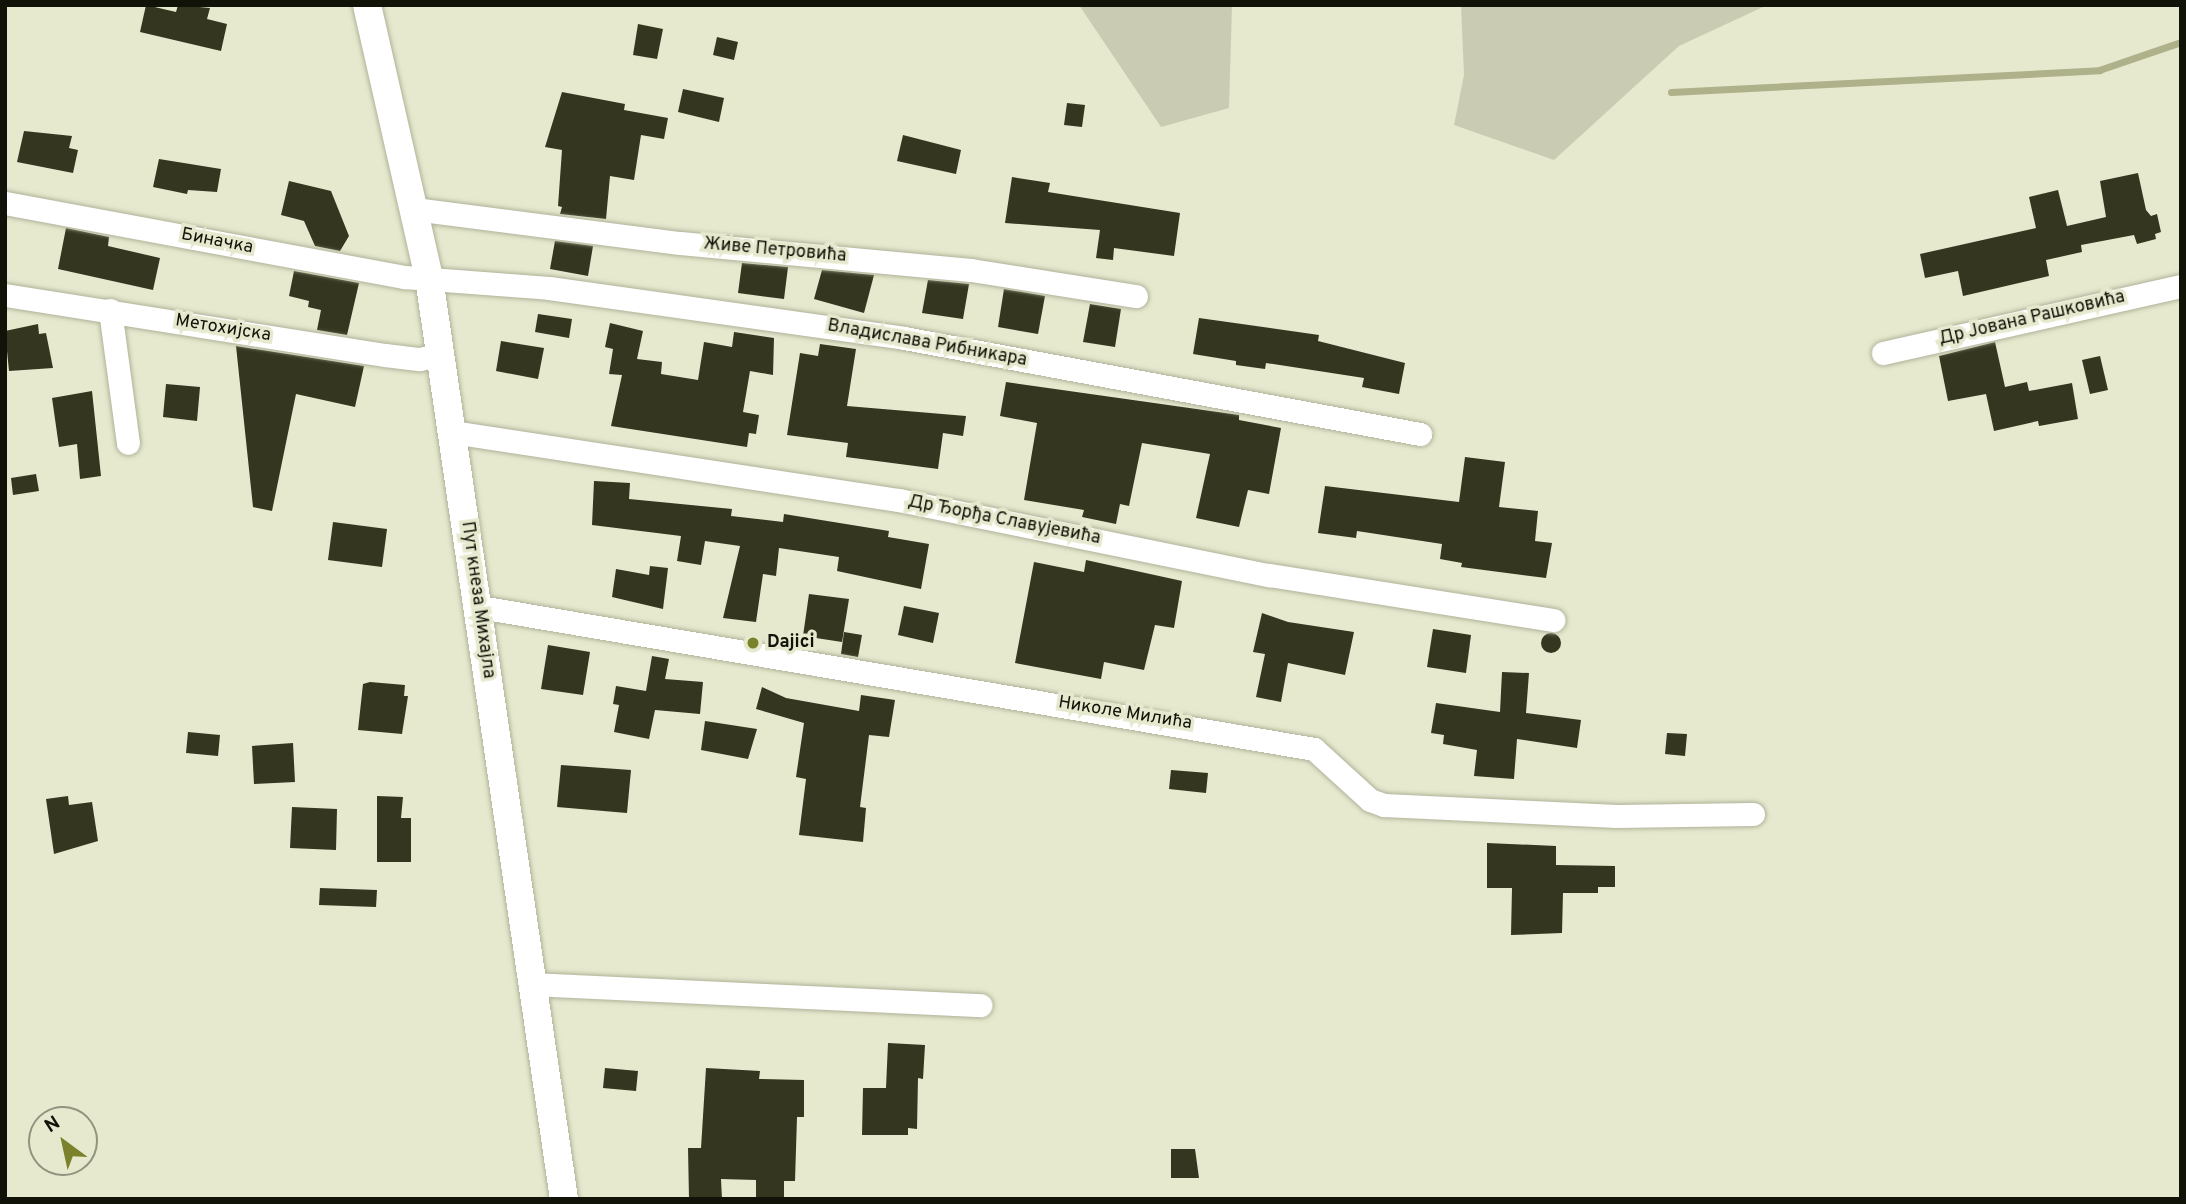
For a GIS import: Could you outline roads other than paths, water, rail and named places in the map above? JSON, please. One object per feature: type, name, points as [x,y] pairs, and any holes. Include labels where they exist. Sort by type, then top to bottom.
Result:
[{"type":"main road","name":"Пут кнеза Михајла","points":[[367,5],[429,278],[480,607],[564,1199]]},
{"type":"street","name":"Биначка","points":[[5,203],[429,278]]},
{"type":"street","name":"Живе Петровића","points":[[414,209],[680,243],[971,270],[1136,296]]},
{"type":"street","name":"Владислава Рибникара","points":[[429,278],[548,289],[904,338],[1420,434]]},
{"type":"street","name":"Др Јована Рашковића","points":[[1883,353],[2181,286]]},
{"type":"street","name":"Метохијска","points":[[5,295],[385,355],[420,359],[441,354]]},
{"type":"street","points":[[110,310],[128,443]]},
{"type":"street","name":"Др Ђорђа Славујевића","points":[[453,432],[899,500],[1269,575],[1553,620]]},
{"type":"street","name":"Николе Милића","points":[[480,607],[1314,749],[1331,760],[1370,800],[1384,805],[1617,816],[1754,814]]},
{"type":"street","points":[[532,984],[981,1005]]},
{"type":"waterway","points":[[1671,92],[2099,70],[2181,42]]},
{"type":"place","name":"Dajici","points":[[753,643]]}]
